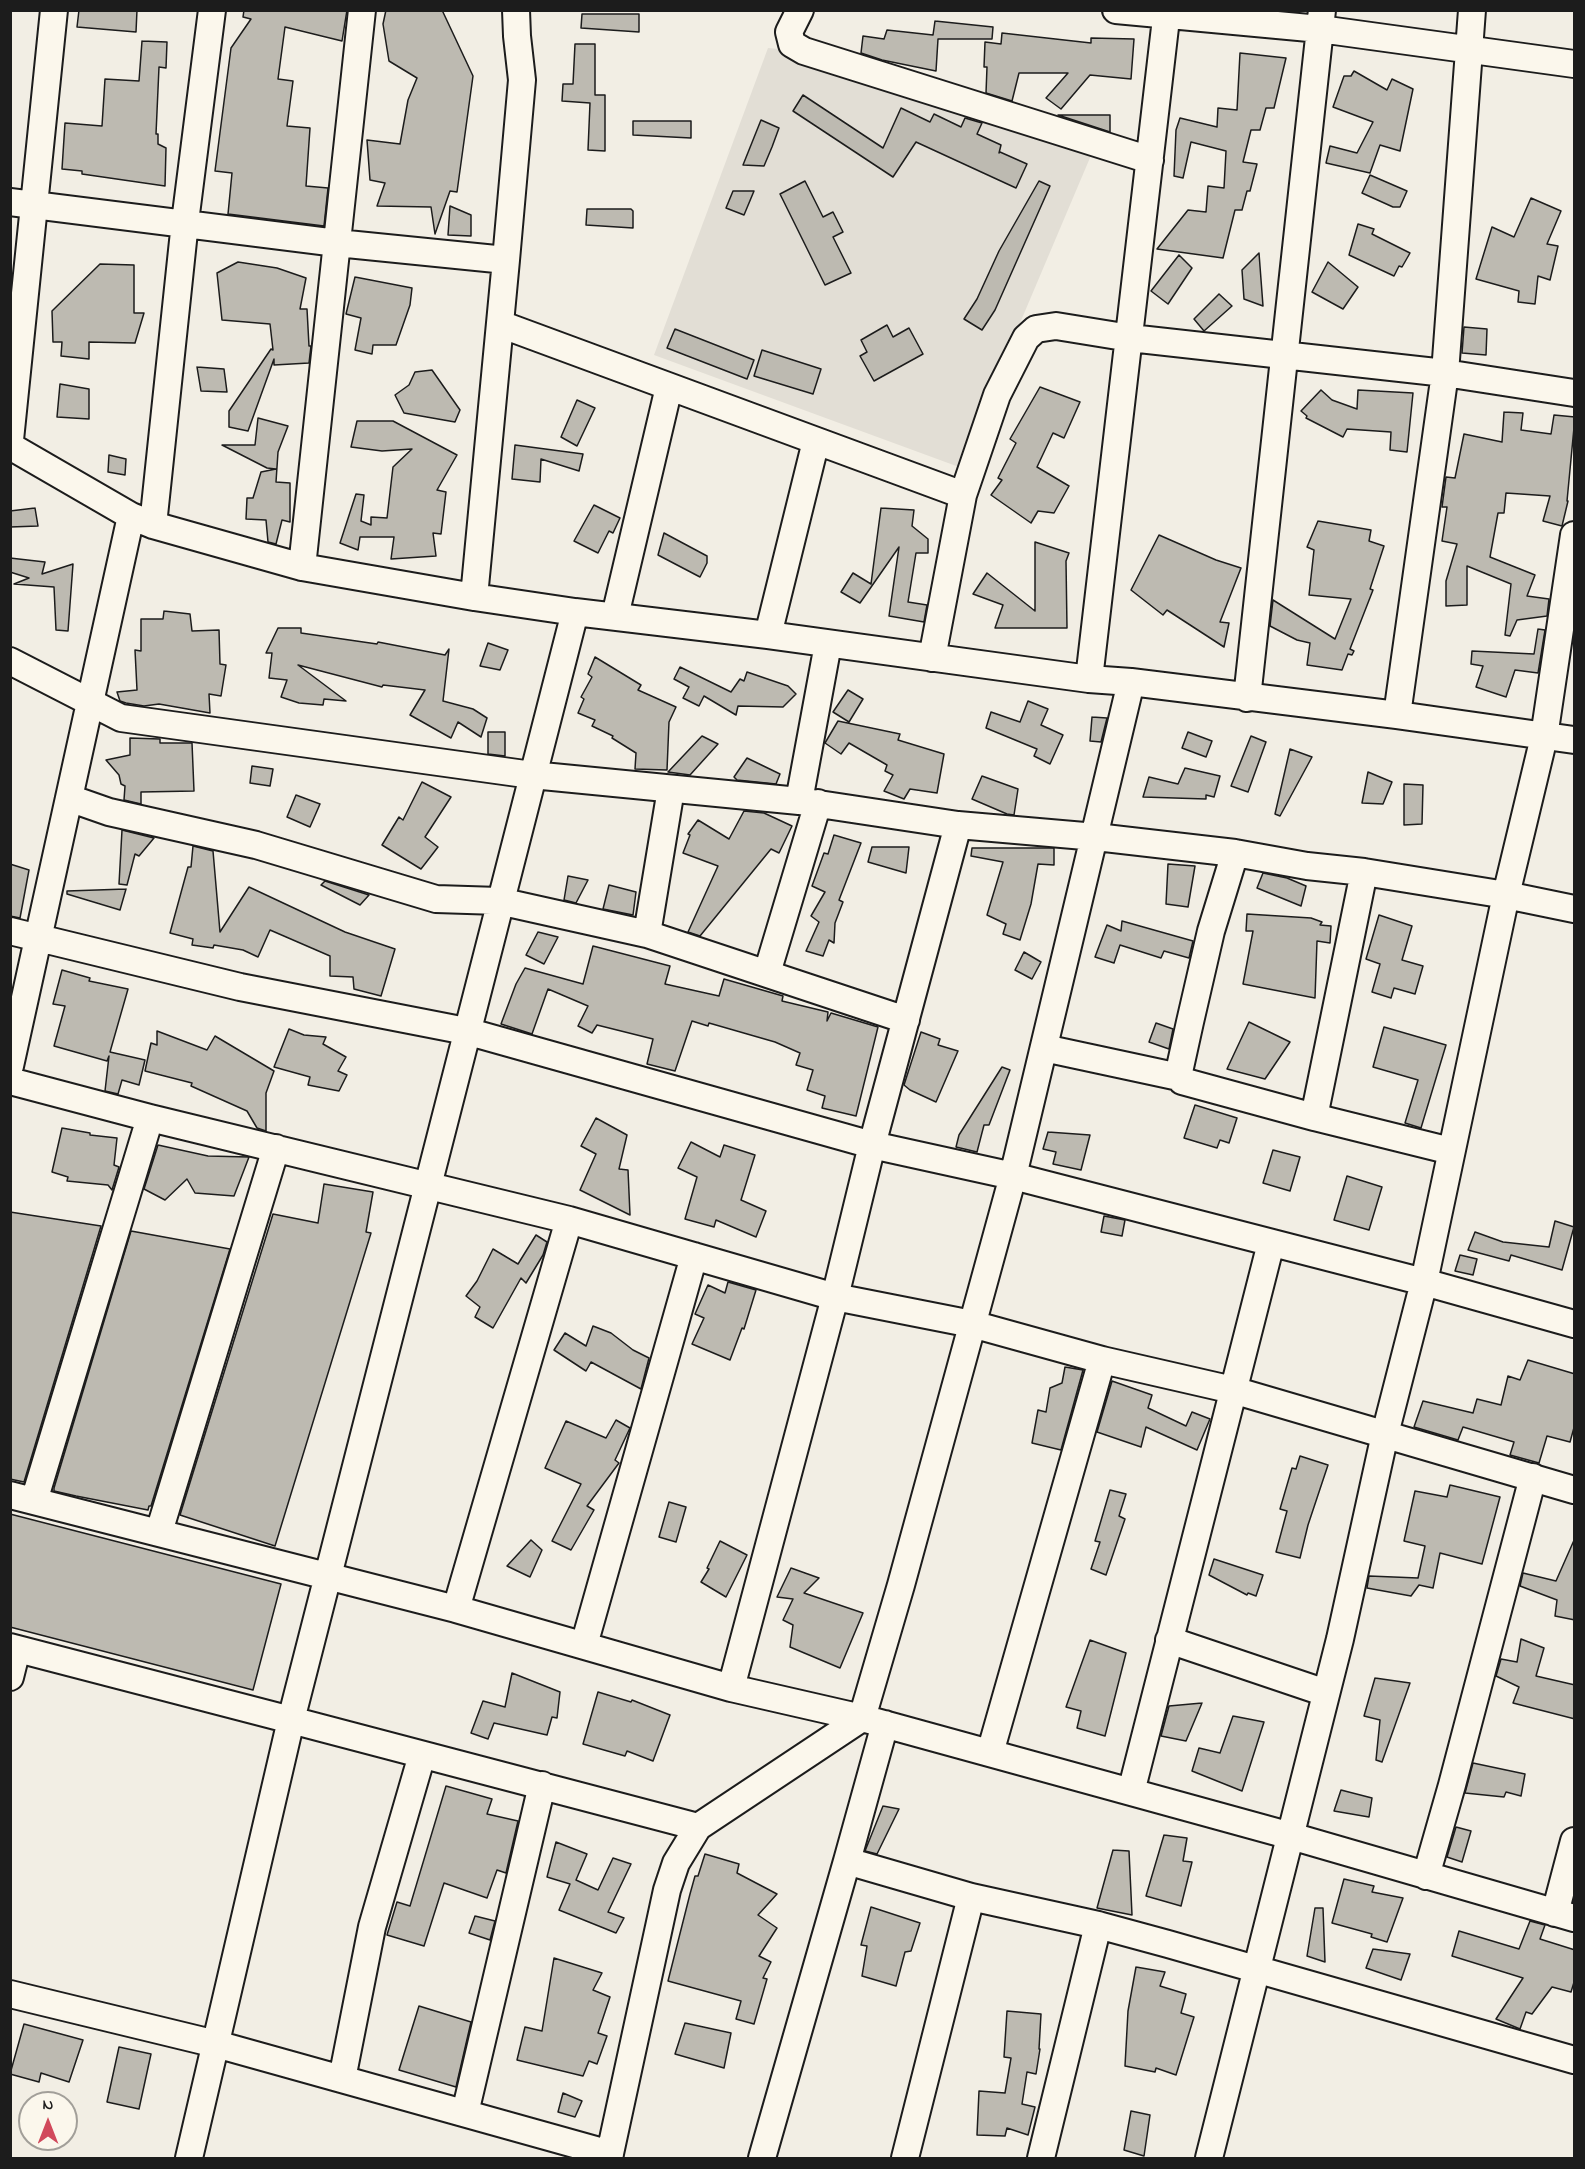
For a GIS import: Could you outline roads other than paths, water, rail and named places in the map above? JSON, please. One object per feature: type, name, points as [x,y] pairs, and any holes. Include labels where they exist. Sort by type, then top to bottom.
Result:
[{"type":"street","points":[[10,440],[23,203],[54,10]]},
{"type":"street","points":[[10,1066],[89,703],[142,521],[185,222],[212,10]]},
{"type":"street","points":[[302,567],[362,10]]},
{"type":"street","points":[[474,597],[522,80],[516,36],[516,10]]},
{"type":"street","points":[[800,10],[789,32],[792,44],[804,51],[1150,160]]},
{"type":"street","points":[[1116,10],[1321,20],[1468,48],[1575,64]]},
{"type":"street","points":[[1397,715],[1445,374],[1472,10]]},
{"type":"street","points":[[1089,679],[1167,13]]},
{"type":"street","points":[[1247,698],[1321,20]]},
{"type":"street","points":[[23,203],[337,243],[506,260]]},
{"type":"street","points":[[500,324],[963,495]]},
{"type":"street","points":[[932,658],[963,495],[997,395],[1026,338],[1036,328],[1056,326],[1130,338],[1445,374],[1575,393]]},
{"type":"street","points":[[615,616],[669,387]]},
{"type":"street","points":[[768,635],[816,441]]},
{"type":"street","points":[[10,446],[142,521],[302,567],[575,612],[768,635],[1089,679],[1131,682],[1397,715],[1575,740]]},
{"type":"street","points":[[1209,2158],[1291,1836],[1385,1434],[1424,1281],[1506,895],[1544,737],[1575,535]]},
{"type":"street","points":[[189,2158],[291,1720],[499,901],[575,612]]},
{"type":"street","points":[[767,973],[808,802],[828,644]]},
{"type":"street","points":[[10,661],[121,718],[532,775],[808,802],[958,825],[1096,837],[1235,853],[1307,866],[1364,872],[1506,895],[1575,909]]},
{"type":"street","points":[[762,2158],[847,1861],[901,1585],[1013,1176],[1096,837],[1131,682]]},
{"type":"street","points":[[647,933],[671,789]]},
{"type":"street","points":[[69,798],[109,812],[256,845],[436,899],[499,901],[647,933],[906,1020]]},
{"type":"street","points":[[732,1688],[836,1297],[872,1145],[958,825]]},
{"type":"street","points":[[1179,1077],[1211,931],[1235,853]]},
{"type":"street","points":[[1314,1117],[1364,872]]},
{"type":"street","points":[[10,932],[240,987],[466,1031],[872,1145],[1013,1176],[1271,1243],[1573,1317]]},
{"type":"street","points":[[1044,1048],[1179,1077],[1182,1081],[1314,1117],[1451,1151]]},
{"type":"street","points":[[10,1081],[150,1118],[568,1220],[836,1297],[972,1324],[1102,1360],[1233,1390],[1575,1490]]},
{"type":"street","points":[[150,1118],[22,1498],[329,1575],[732,1688],[873,1721],[1291,1836],[1565,1915],[1575,1841]]},
{"type":"street","points":[[159,1532],[276,1148]]},
{"type":"street","points":[[456,1609],[568,1220]]},
{"type":"street","points":[[1131,1792],[1271,1243]]},
{"type":"street","points":[[584,1646],[694,1256]]},
{"type":"street","points":[[990,1753],[1102,1360]]},
{"type":"street","points":[[1426,1876],[1533,1477]]},
{"type":"street","points":[[1169,1640],[1326,1693]]},
{"type":"street","points":[[10,1677],[14,1648],[698,1827]]},
{"type":"street","points":[[10,1994],[216,2044],[465,2113],[609,2156],[667,1890],[676,1863],[698,1827],[873,1721]]},
{"type":"street","points":[[342,2079],[372,1927],[422,1755]]},
{"type":"street","points":[[465,2113],[542,1785]]},
{"type":"street","points":[[847,1861],[971,1897],[1098,1925],[1575,2060]]},
{"type":"street","points":[[905,2158],[971,1897]]},
{"type":"street","points":[[1041,2158],[1098,1925]]}]
